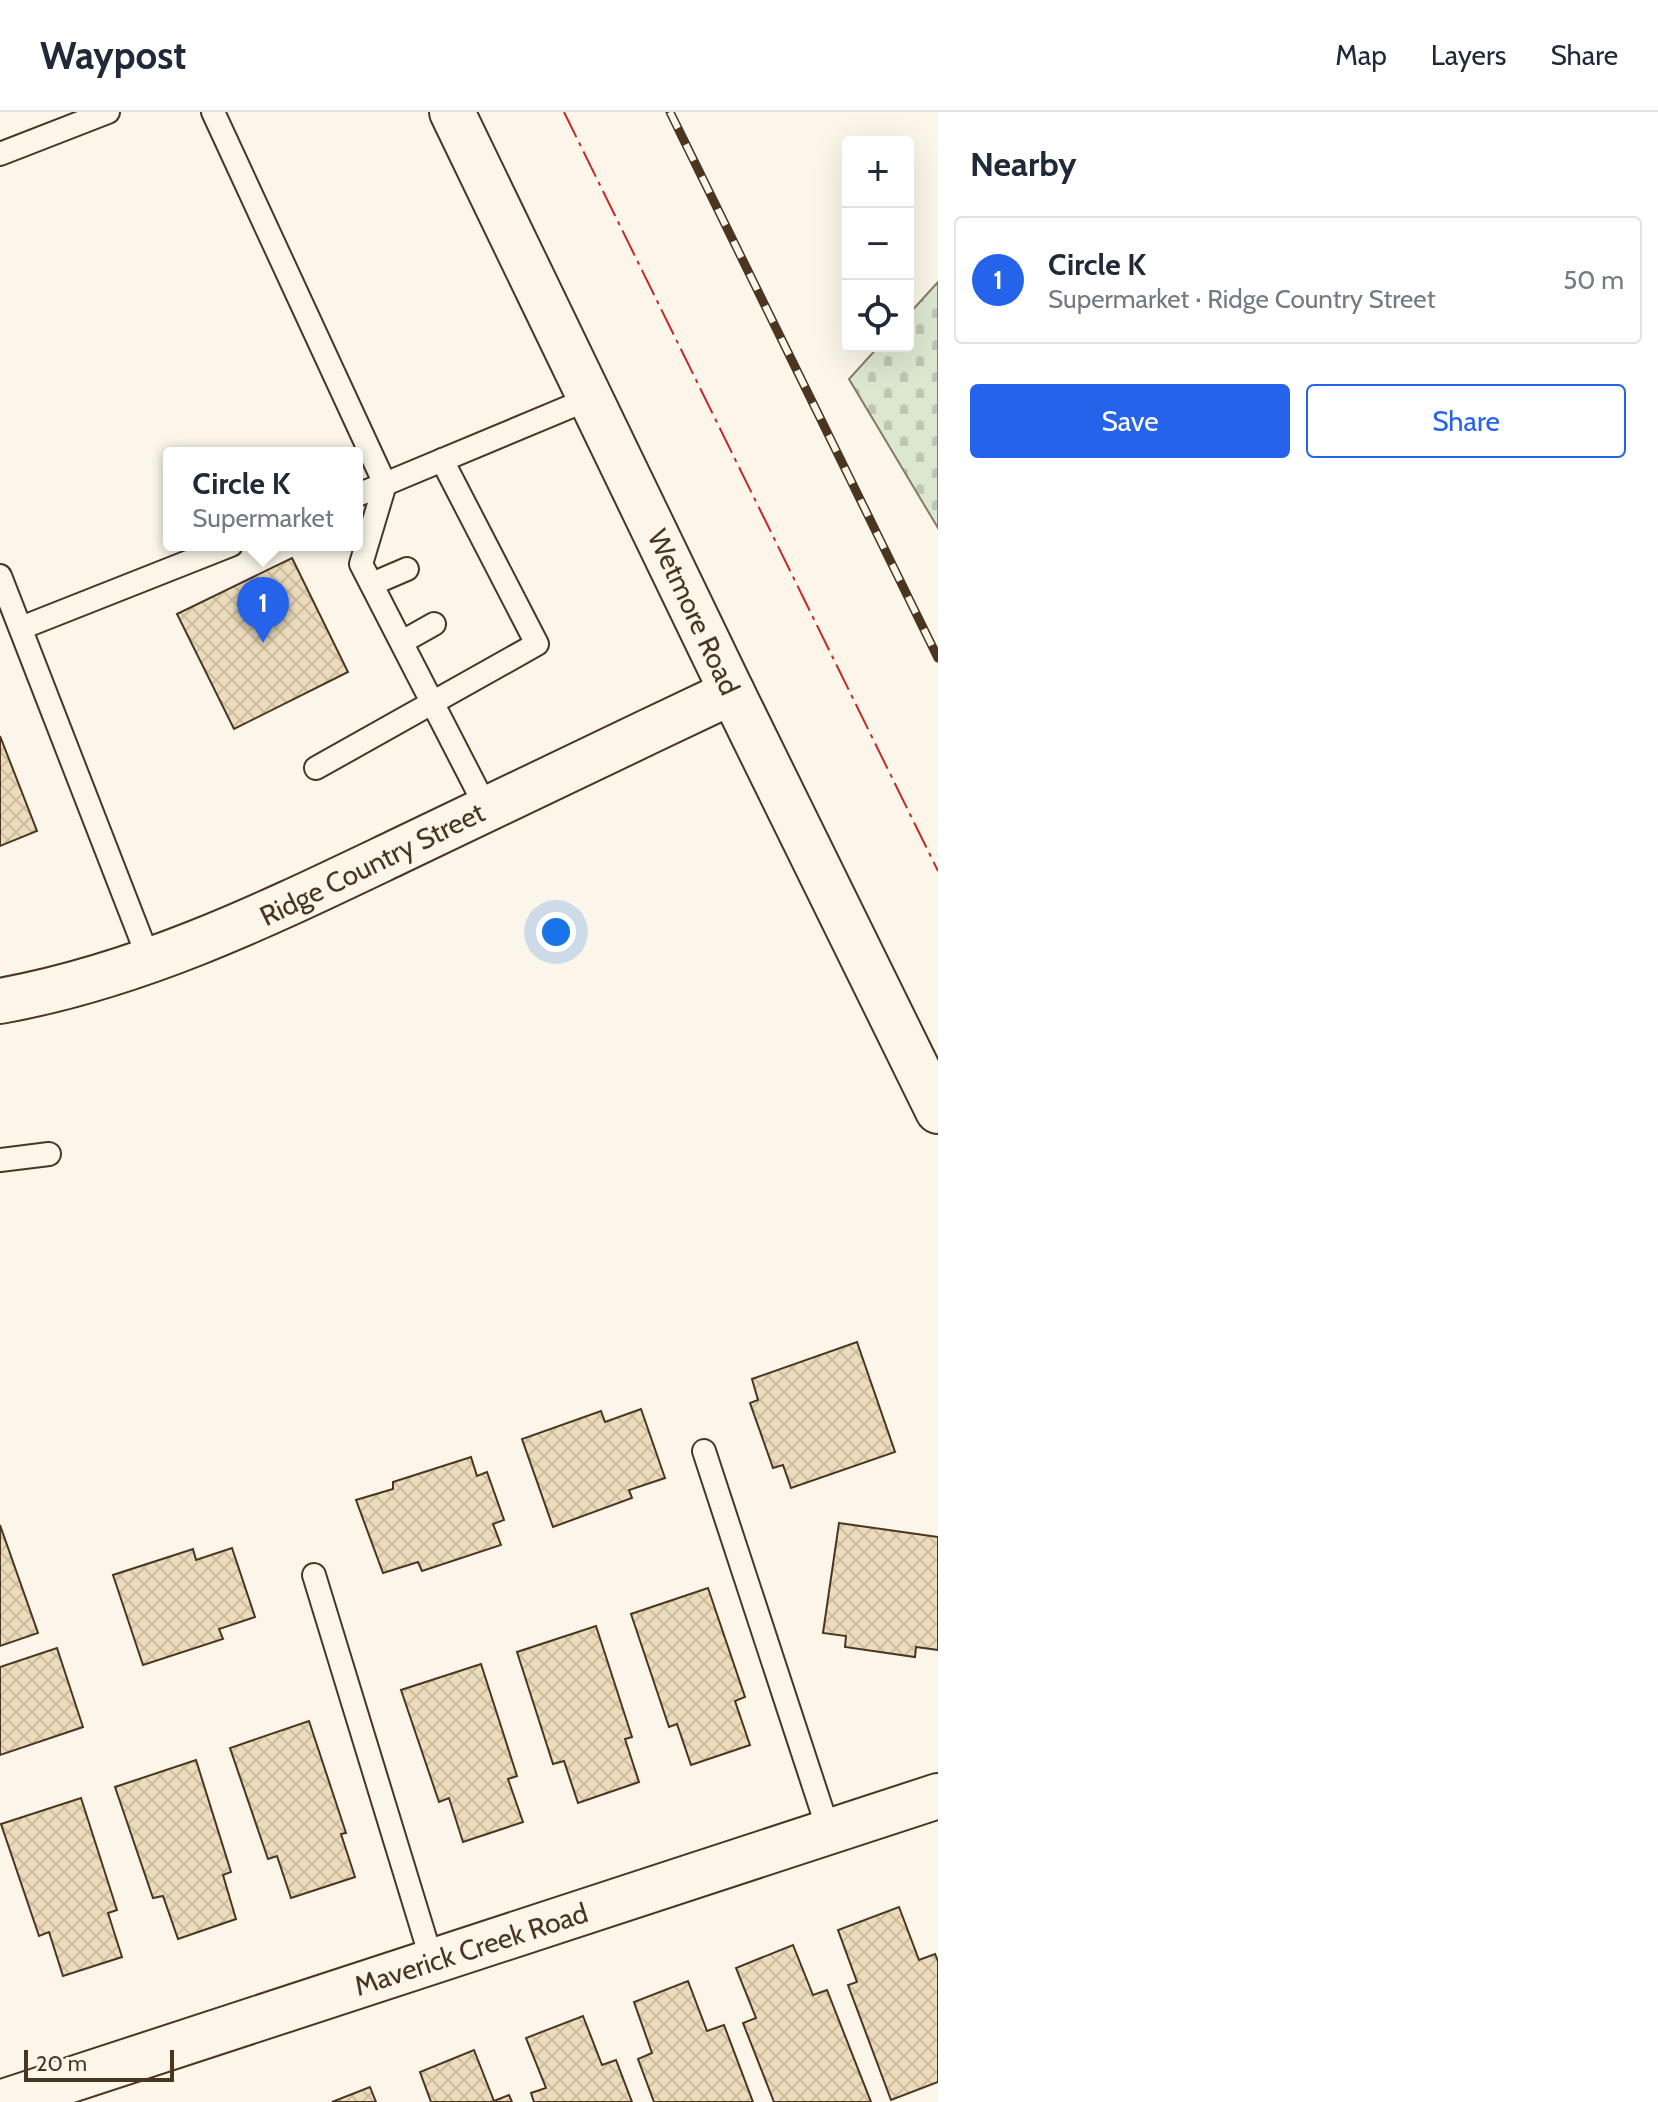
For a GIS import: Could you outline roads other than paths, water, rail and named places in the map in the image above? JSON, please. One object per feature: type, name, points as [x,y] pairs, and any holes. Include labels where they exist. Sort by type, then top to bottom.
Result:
[{"type":"street","name":"Wetmore Road","points":[[452,112],[938,1111]]},
{"type":"street","name":"Ridge Country Street","points":[[0,1001],[41,993],[150,962],[239,927],[732,692]]},
{"type":"street","name":"Maverick Creek Road","points":[[3,2102],[938,1796]]},
{"type":"lane","points":[[0,154],[108,112]]},
{"type":"lane","points":[[213,112],[385,484],[361,564],[487,809]]},
{"type":"lane","points":[[363,493],[591,398]]},
{"type":"lane","points":[[316,768],[537,644],[498,590],[470,536],[442,460]]},
{"type":"lane","points":[[21,628],[216,551]]},
{"type":"lane","points":[[372,584],[407,569]]},
{"type":"lane","points":[[0,576],[150,962]]},
{"type":"lane","points":[[402,642],[434,624]]},
{"type":"lane","points":[[0,1160],[49,1154]]},
{"type":"lane","points":[[704,1451],[829,1832]]},
{"type":"lane","points":[[314,1575],[432,1961]]},
{"type":"railway","points":[[670,112],[938,658]]},
{"type":"place","name":"Circle K","points":[[263,643]]}]
